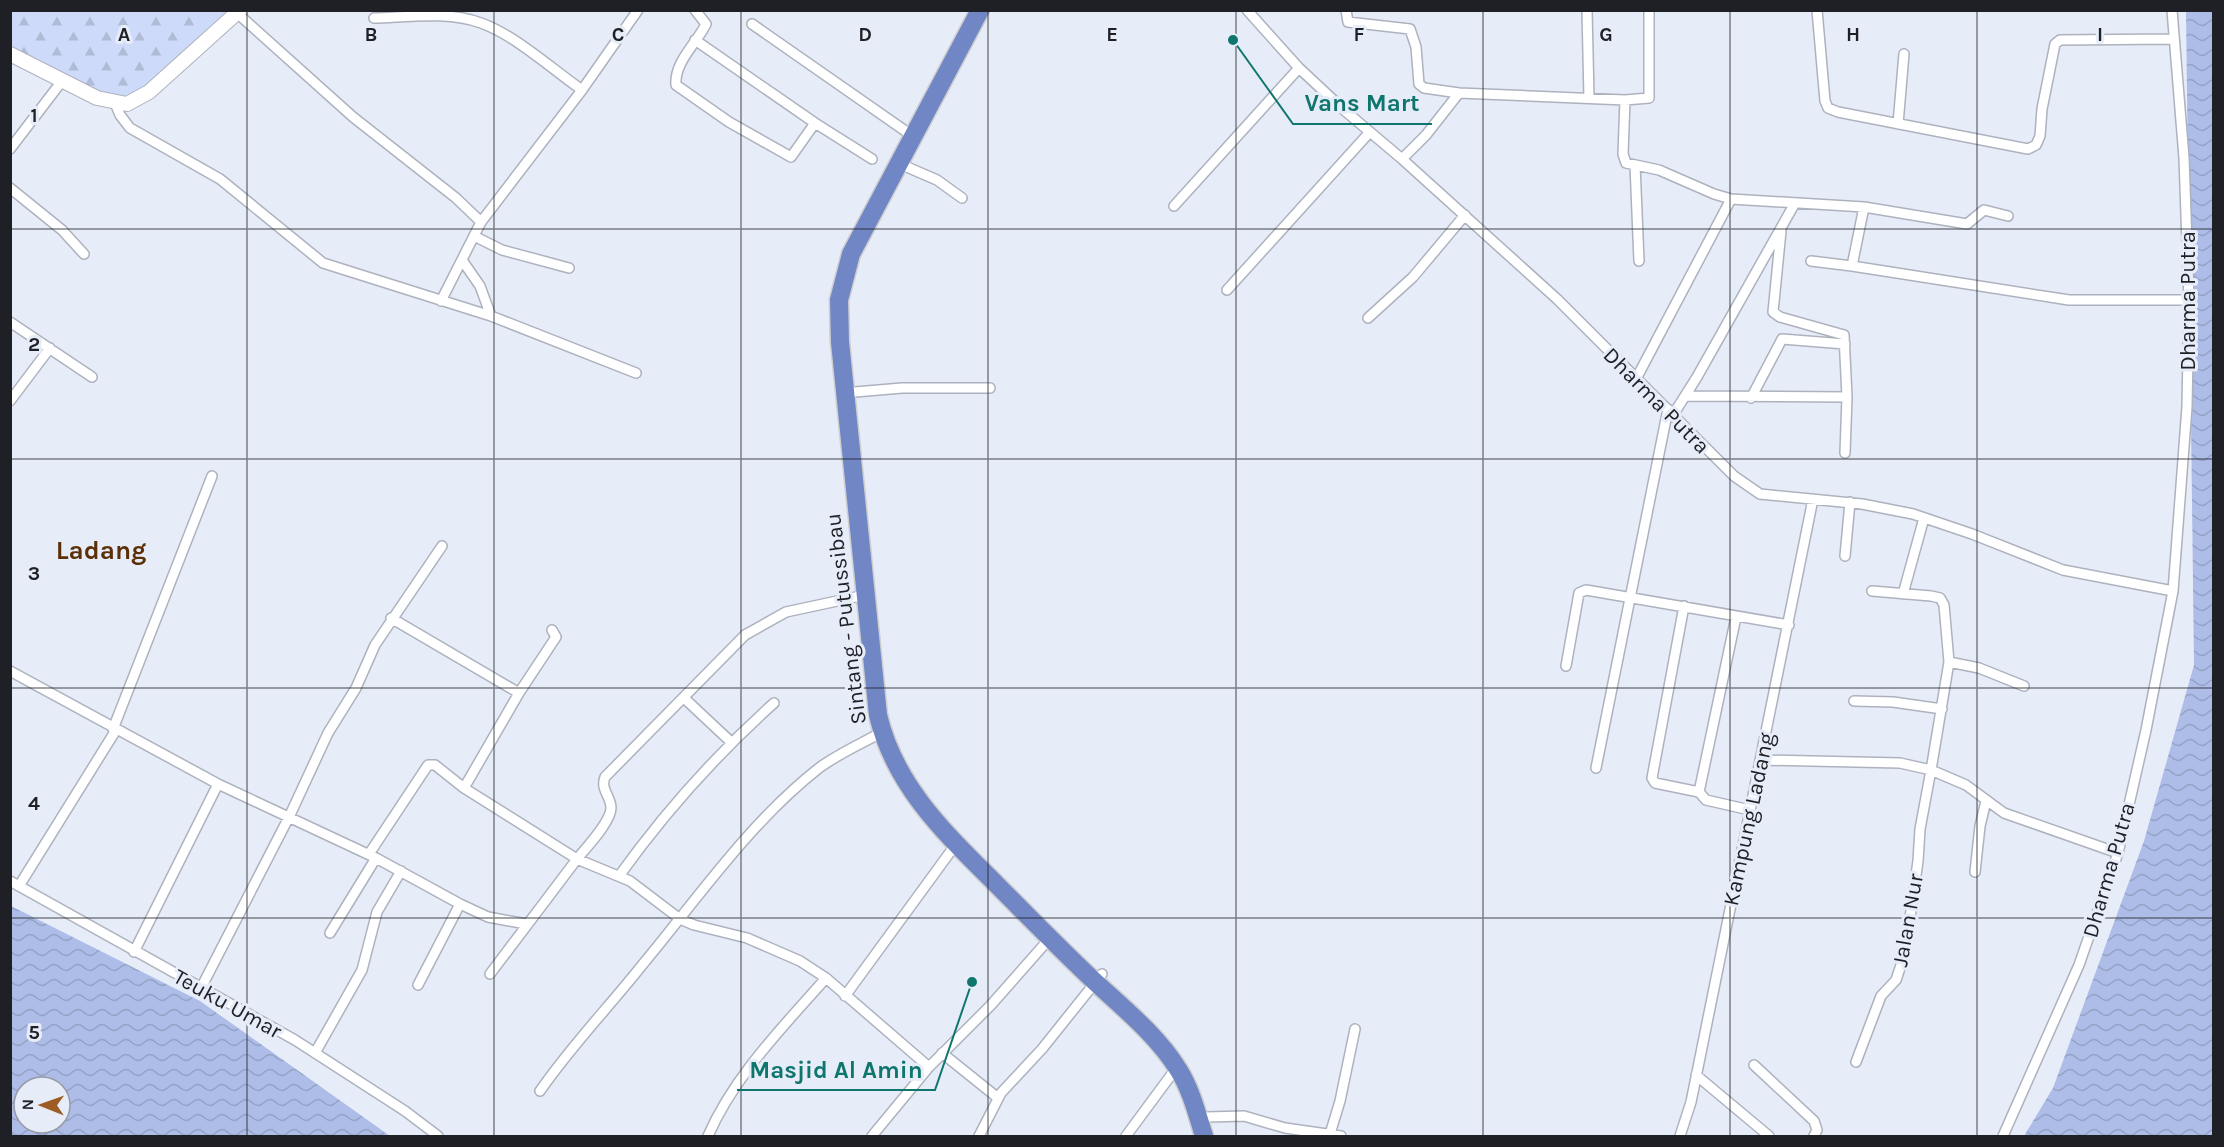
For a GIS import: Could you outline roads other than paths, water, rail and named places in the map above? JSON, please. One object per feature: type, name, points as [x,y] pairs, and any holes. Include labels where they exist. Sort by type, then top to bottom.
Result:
[{"type":"highway","name":"Sintang - Putussibau","points":[[980,10],[851,254],[839,300],[840,342],[886,714],[892,736],[910,774],[947,822],[1099,978],[1182,1058],[1213,1137]]},
{"type":"highway","name":"Sintang - Putussibau","points":[[988,10],[864,247],[852,278],[847,319],[855,393],[865,595],[882,732],[900,774],[912,792],[956,844],[1050,938],[1099,978],[1114,998],[1177,1067],[1204,1137]]},
{"type":"street","points":[[441,301],[481,222],[582,90],[638,10]]},
{"type":"street","points":[[695,10],[706,24],[695,40],[676,79],[676,85],[682,91],[790,157],[815,123]]},
{"type":"street","name":"Dharma Putra","points":[[1246,10],[1299,68],[1557,299],[1750,489],[1768,495],[1850,502],[1924,518],[2063,570],[2172,591]]},
{"type":"street","points":[[1346,10],[1348,22],[1408,27],[1416,47],[1419,84],[1424,88],[1459,93],[1625,100],[1645,99],[1650,95],[1649,10]]},
{"type":"street","points":[[1587,10],[1588,98]]},
{"type":"street","points":[[1817,10],[1825,101],[1828,108],[1898,124],[2032,148],[2040,136],[2042,109],[2055,44],[2060,40],[2173,39]]},
{"type":"street","name":"Dharma Putra","points":[[2003,1137],[2079,965],[2118,853],[2149,720],[2172,591],[2187,406],[2189,300],[2184,158],[2172,10]]},
{"type":"street","points":[[10,54],[62,81],[115,103],[127,104],[139,99],[194,54],[238,12],[353,117],[456,198],[481,222]]},
{"type":"street","points":[[374,18],[459,18],[483,23],[513,40],[582,90]]},
{"type":"street","points":[[752,24],[914,137]]},
{"type":"street","points":[[695,40],[815,123],[872,159]]},
{"type":"street","points":[[1898,124],[1904,54]]},
{"type":"street","points":[[1174,206],[1299,68]]},
{"type":"street","points":[[10,148],[62,81]]},
{"type":"street","points":[[1402,159],[1426,135],[1459,93]]},
{"type":"street","points":[[1625,100],[1623,154],[1626,163],[1659,170],[1714,194],[1731,199],[1864,207],[1967,224],[1984,210],[2008,216]]},
{"type":"street","points":[[115,103],[120,115],[130,128],[220,179],[323,263],[491,316],[636,373]]},
{"type":"street","points":[[1227,290],[1369,133]]},
{"type":"street","points":[[1635,165],[1639,261]]},
{"type":"street","points":[[907,167],[937,180],[962,198]]},
{"type":"street","points":[[10,188],[34,205],[84,254]]},
{"type":"street","points":[[1636,379],[1731,199]]},
{"type":"street","points":[[1596,768],[1670,412],[1685,396],[1795,203]]},
{"type":"street","points":[[1852,266],[1864,207]]},
{"type":"street","points":[[1368,318],[1413,277],[1465,215]]},
{"type":"street","points":[[1782,226],[1773,312],[1780,317],[1842,334],[1845,344],[1847,397],[1845,453]]},
{"type":"street","points":[[474,236],[502,250],[569,268]]},
{"type":"street","points":[[462,260],[480,286],[491,316]]},
{"type":"street","points":[[1811,261],[2069,300],[2189,300]]},
{"type":"street","points":[[10,322],[92,377]]},
{"type":"street","points":[[1750,398],[1782,339],[1845,344]]},
{"type":"street","points":[[10,401],[50,348]]},
{"type":"street","points":[[855,393],[902,388],[990,388]]},
{"type":"street","points":[[1685,396],[1847,397]]},
{"type":"street","points":[[15,883],[115,729],[212,476]]},
{"type":"street","name":"Kampung Ladang","points":[[1680,1137],[1688,1113],[1813,500]]},
{"type":"street","points":[[1845,555],[1850,502]]},
{"type":"street","points":[[1872,591],[1903,594],[1924,518]]},
{"type":"street","points":[[201,988],[290,815],[328,733],[356,688],[391,618],[442,546]]},
{"type":"street","points":[[1566,666],[1580,593],[1586,590],[1789,626]]},
{"type":"street","name":"Jalan Nur","points":[[1857,1062],[1881,996],[1896,980],[1905,953],[1920,830],[1949,662],[1942,601],[1931,596],[1903,594]]},
{"type":"street","points":[[490,974],[610,813],[609,801],[603,790],[605,777],[745,635],[765,622],[807,606],[865,595]]},
{"type":"street","points":[[1684,606],[1652,776],[1655,783],[1699,792],[1706,800],[1750,810]]},
{"type":"street","points":[[1699,792],[1736,617]]},
{"type":"street","points":[[391,618],[519,693]]},
{"type":"street","points":[[464,788],[519,693],[556,637],[552,630]]},
{"type":"street","points":[[1949,662],[1978,668],[2024,686]]},
{"type":"street","points":[[10,671],[218,784],[290,815],[373,856],[460,904],[488,917],[526,924]]},
{"type":"street","points":[[684,698],[731,742]]},
{"type":"street","points":[[1854,701],[1893,702],[1942,709]]},
{"type":"street","points":[[620,876],[664,815],[731,742],[774,703]]},
{"type":"street","points":[[540,1091],[566,1054],[713,877],[796,789],[819,768],[882,732]]},
{"type":"street","points":[[1761,760],[1900,763],[1931,770],[1966,785],[2004,813],[2118,853]]},
{"type":"street","points":[[330,933],[373,856],[431,764],[464,788],[577,860],[620,876],[648,892],[680,919],[694,926],[756,941],[800,961],[826,978],[929,1067]]},
{"type":"street","points":[[134,951],[218,784]]},
{"type":"street","points":[[1975,872],[1980,826],[1986,801]]},
{"type":"street","points":[[845,996],[956,844]]},
{"type":"street","points":[[315,1053],[362,970],[377,912],[401,871]]},
{"type":"street","name":"Teuku Umar","points":[[15,883],[315,1053],[405,1111],[438,1137]]},
{"type":"street","points":[[418,985],[460,904]]},
{"type":"street","points":[[872,1137],[929,1067],[991,1005],[1050,938]]},
{"type":"street","points":[[708,1137],[718,1112],[767,1046],[826,978]]},
{"type":"street","points":[[979,1137],[998,1098],[1099,978]]},
{"type":"street","points":[[1330,1134],[1340,1101],[1355,1029]]},
{"type":"street","points":[[942,1053],[998,1098]]},
{"type":"street","points":[[1754,1065],[1814,1120],[1817,1130],[1814,1137]]},
{"type":"street","points":[[1126,1137],[1177,1067]]},
{"type":"street","points":[[1695,1075],[1769,1137]]},
{"type":"street","points":[[1207,1117],[1244,1116],[1285,1128],[1341,1137]]},
{"type":"water","points":[[2186,11],[2213,11],[2213,1136],[2024,1136],[2053,1088],[2144,841],[2194,665]]},
{"type":"water","points":[[11,906],[200,1001],[390,1136],[11,1136]]},
{"type":"place","name":"Vans Mart","points":[[1233,40]]},
{"type":"place","name":"Masjid Al Amin","points":[[972,982]]},
{"type":"district","name":"Ladang","points":[[101,550]]}]
